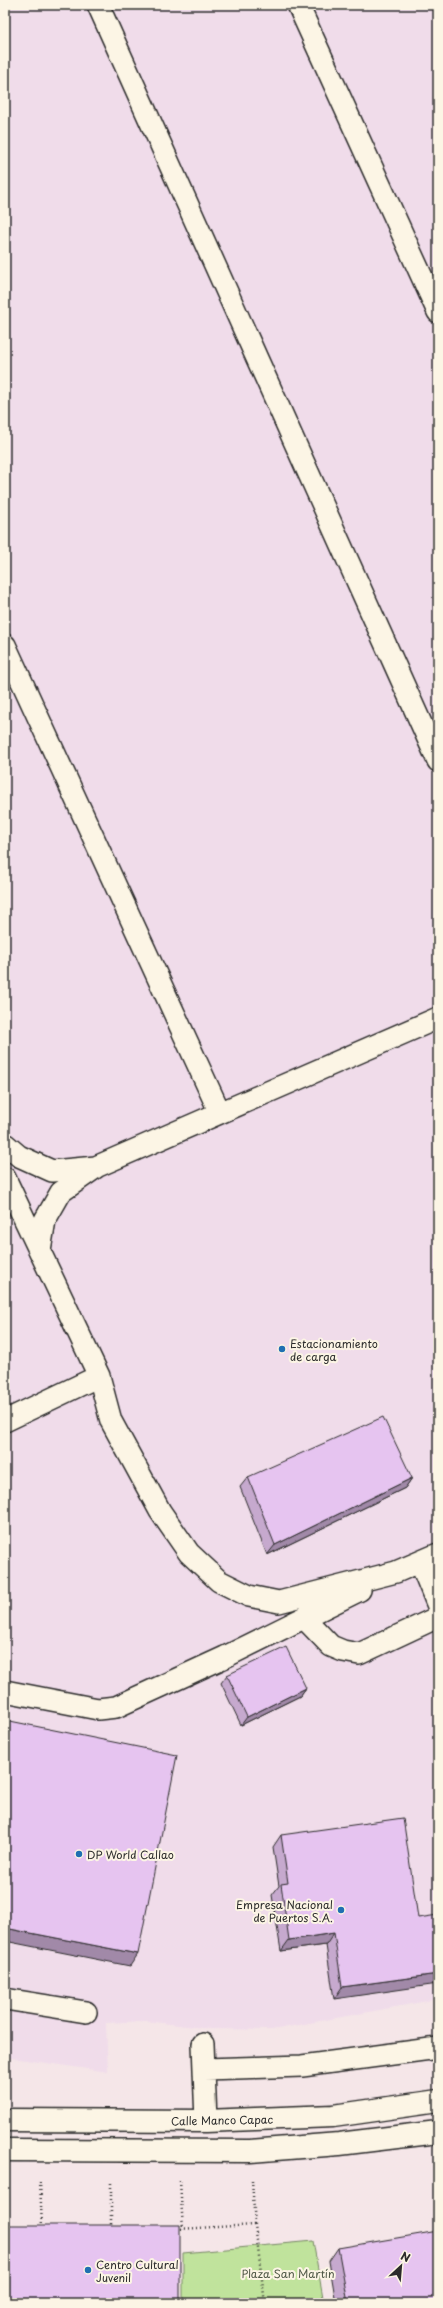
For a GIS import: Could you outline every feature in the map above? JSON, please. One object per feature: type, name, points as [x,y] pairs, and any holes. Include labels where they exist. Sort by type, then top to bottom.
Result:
[{"type":"main road","name":"Calle Manco Capac","points":[[5,2120],[206,2121],[332,2116],[438,2101]]},
{"type":"main road","points":[[5,2150],[250,2151],[339,2144],[438,2132]]},
{"type":"lane","points":[[98,5],[438,760]]},
{"type":"lane","points":[[298,5],[438,312]]},
{"type":"lane","points":[[5,644],[220,1114]]},
{"type":"lane","points":[[40,1250],[45,1220],[61,1192],[98,1166],[438,1018]]},
{"type":"lane","points":[[5,1144],[18,1156],[52,1171],[98,1166]]},
{"type":"lane","points":[[5,1178],[99,1376],[111,1421],[160,1511],[189,1553],[219,1581],[249,1596],[279,1602],[396,1572]]},
{"type":"lane","points":[[5,1421],[99,1376]]},
{"type":"lane","points":[[5,1691],[98,1709],[116,1707],[304,1618],[396,1572],[429,1558],[438,1606]]},
{"type":"lane","points":[[304,1618],[331,1646],[343,1651],[359,1654],[438,1617]]},
{"type":"lane","points":[[5,1999],[86,2012]]},
{"type":"lane","points":[[203,2044],[206,2121]]},
{"type":"lane","points":[[205,2068],[302,2066],[438,2048]]},
{"type":"path","points":[[178,2151],[183,2229]]},
{"type":"path","points":[[250,2151],[254,2225],[264,2303]]},
{"type":"path","points":[[111,2180],[111,2229]]},
{"type":"path","points":[[40,2182],[42,2230]]},
{"type":"path","points":[[175,2229],[254,2225]]},
{"type":"path","points":[[103,2230],[119,2229]]},
{"type":"shaded area","points":[[5,5],[438,5],[438,1999],[272,2030],[210,2029],[146,2021],[106,2023],[108,2072],[5,2057]]},
{"type":"green space","name":"Plaza San Martín","points":[[313,2241],[324,2303],[183,2303],[183,2253]]},
{"type":"building","points":[[383,1417],[412,1478],[275,1545],[248,1477]]},
{"type":"building","points":[[286,1647],[306,1688],[247,1717],[227,1675]]},
{"type":"building","name":"DP World Callao","points":[[5,1720],[177,1755],[138,1954],[5,1928]]},
{"type":"building","name":"Empresa Nacional de Puertos S.A.","points":[[403,1818],[418,1918],[438,1915],[438,1974],[342,1987],[334,1933],[289,1940],[281,1884],[288,1883],[281,1835]]},
{"type":"building","name":"Centro Cultural Juvenil","points":[[5,2225],[180,2225],[180,2303],[5,2301]]},
{"type":"building","points":[[438,2231],[438,2303],[348,2303],[338,2248]]},
{"type":"place","name":"Estacionamiento de carga","points":[[282,1349]]},
{"type":"place","name":"DP World Callao","points":[[79,1854]]},
{"type":"place","name":"Empresa Nacional de Puertos S.A.","points":[[341,1910]]},
{"type":"place","name":"Centro Cultural Juvenil","points":[[88,2270]]}]
